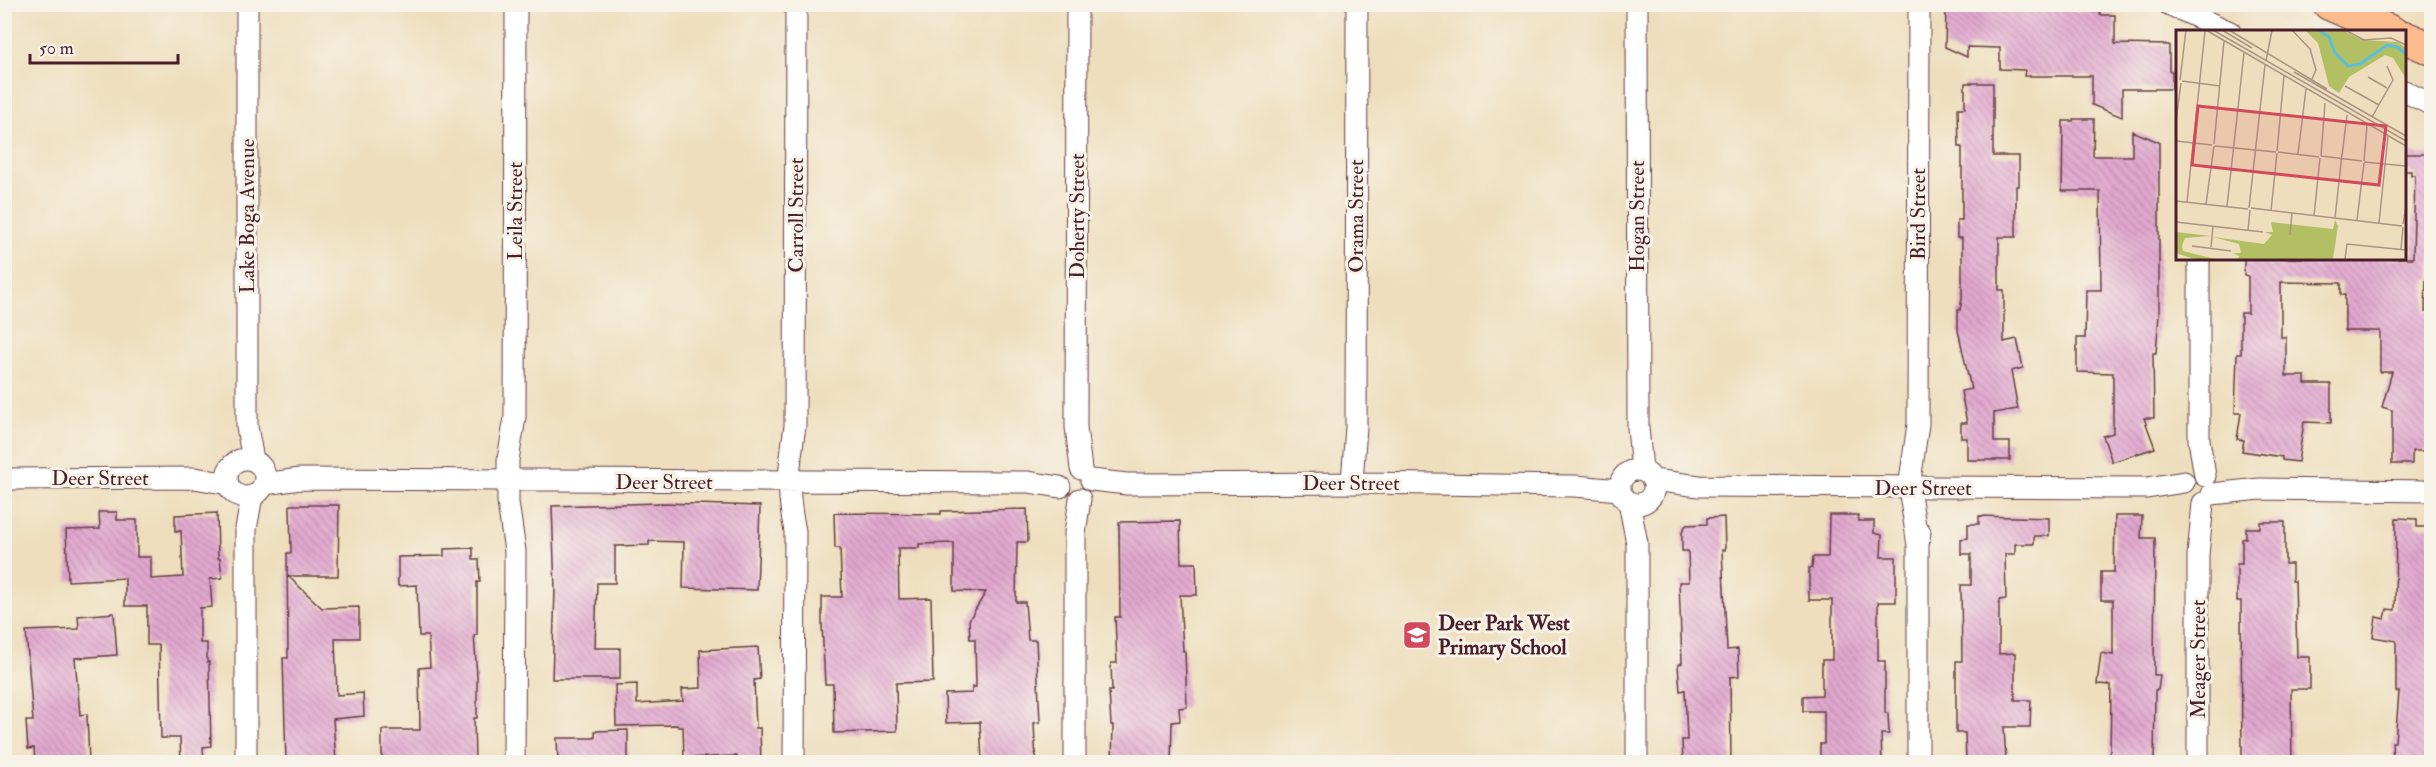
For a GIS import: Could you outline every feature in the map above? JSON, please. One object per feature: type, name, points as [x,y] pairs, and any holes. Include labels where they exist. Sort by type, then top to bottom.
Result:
[{"type":"highway","points":[[2329,4],[2379,19]]},
{"type":"highway","points":[[2406,38],[2432,50]]},
{"type":"street","name":"Lake Boga Avenue","points":[[246,762],[247,4]]},
{"type":"street","name":"Leila Street","points":[[514,762],[515,552],[522,501],[515,481],[522,460],[515,417],[516,4]]},
{"type":"street","name":"Carroll Street","points":[[794,762],[795,531],[802,502],[795,483],[802,462],[795,426],[796,4]]},
{"type":"street","name":"Doherty Street","points":[[1075,762],[1077,4]]},
{"type":"street","name":"Orama Street","points":[[1357,4],[1357,482]]},
{"type":"street","name":"Hogan Street","points":[[1637,4],[1637,762]]},
{"type":"street","name":"Bird Street","points":[[1918,762],[1919,4]]},
{"type":"street","points":[[2168,4],[2226,30]]},
{"type":"street","points":[[2406,92],[2432,105]]},
{"type":"street","name":"Meager Street","points":[[2198,762],[2199,260]]},
{"type":"street","name":"Deer Street","points":[[4,478],[1075,484],[1357,482],[1575,486],[2432,491]]},
{"type":"building","points":[[1950,4],[2074,4],[2074,11],[2115,15],[2115,44],[2169,45],[2172,89],[2122,89],[2122,117],[2092,105],[2092,76],[2024,76],[2025,70],[2000,69],[2000,48],[1967,47],[1967,57],[1945,47],[1946,10],[1950,10]]},
{"type":"building","points":[[1965,83],[1993,83],[1993,156],[2019,156],[2019,186],[2016,186],[2016,237],[1999,237],[1999,290],[2004,290],[2004,342],[2017,339],[2023,368],[2011,371],[2018,409],[1994,413],[1994,442],[2010,442],[2010,460],[1967,460],[1967,438],[1961,438],[1961,423],[1967,423],[1961,391],[1971,389],[1958,330],[1958,310],[1960,310],[1962,299],[1962,238],[1957,238],[1957,220],[1962,220],[1962,147],[1959,147],[1958,108],[1965,108]]},
{"type":"building","points":[[2073,119],[2094,119],[2093,156],[2132,156],[2132,131],[2159,142],[2159,314],[2156,353],[2153,353],[2154,418],[2144,418],[2155,448],[2112,462],[2103,436],[2113,433],[2113,373],[2077,372],[2077,338],[2085,338],[2086,290],[2101,290],[2100,191],[2062,191],[2063,121],[2073,121]]},
{"type":"building","points":[[2406,154],[2432,154],[2431,280],[2426,279],[2425,312],[2431,312],[2432,440],[2427,440],[2427,451],[2412,451],[2412,464],[2392,464],[2392,410],[2382,407],[2392,372],[2380,372],[2380,331],[2345,331],[2345,295],[2341,295],[2341,283],[2281,282],[2281,337],[2286,337],[2286,376],[2305,376],[2305,384],[2331,384],[2331,423],[2304,422],[2298,462],[2282,460],[2282,457],[2242,451],[2244,440],[2237,439],[2241,413],[2235,413],[2237,354],[2241,354],[2241,313],[2248,313],[2248,276],[2244,275],[2244,260],[2406,260],[2406,258],[2413,258],[2415,175],[2411,175],[2411,171],[2406,171]]},
{"type":"building","points":[[662,503],[760,506],[757,590],[683,588],[684,542],[649,541],[649,545],[615,546],[615,583],[597,583],[595,648],[620,648],[620,679],[552,679],[555,590],[552,506]]},
{"type":"building","points":[[290,505],[339,505],[338,576],[288,576],[322,608],[359,607],[359,638],[335,638],[337,695],[363,693],[364,716],[333,719],[336,762],[286,762],[283,658],[288,658],[287,553],[291,553]]},
{"type":"building","points":[[1027,509],[1028,542],[1017,542],[1016,602],[1025,602],[1028,640],[1036,640],[1040,722],[1034,723],[1036,762],[982,762],[980,722],[946,723],[945,694],[972,693],[972,687],[976,687],[975,639],[970,639],[969,620],[986,592],[954,591],[954,543],[919,544],[919,548],[898,548],[899,599],[931,598],[933,682],[896,683],[897,731],[834,733],[833,684],[825,684],[822,597],[842,597],[840,548],[835,548],[834,513],[941,514],[941,511]]},
{"type":"building","points":[[99,512],[117,512],[117,520],[137,520],[137,557],[151,557],[151,579],[183,577],[181,531],[175,532],[175,515],[217,513],[218,558],[220,558],[222,578],[210,579],[212,607],[200,608],[200,643],[207,643],[207,662],[209,662],[211,746],[203,747],[204,762],[181,762],[180,738],[161,738],[159,645],[147,645],[147,606],[125,606],[125,578],[68,581],[66,530],[100,529]]},
{"type":"building","points":[[1829,515],[1858,515],[1858,521],[1874,521],[1874,533],[1882,535],[1881,557],[1896,557],[1896,602],[1878,602],[1878,661],[1885,661],[1885,713],[1888,713],[1889,734],[1881,734],[1882,762],[1820,762],[1820,744],[1824,744],[1824,711],[1803,711],[1803,696],[1822,695],[1822,660],[1832,660],[1832,600],[1809,600],[1809,568],[1812,568],[1813,557],[1828,557]]},
{"type":"building","points":[[1979,516],[2049,518],[2049,536],[2034,536],[2034,544],[2015,544],[2015,554],[2005,554],[2006,599],[1999,600],[1999,654],[2015,653],[2015,700],[2031,700],[2030,727],[2004,727],[2006,762],[1966,762],[1965,733],[1956,733],[1956,661],[1962,661],[1961,585],[1971,585],[1971,554],[1961,554],[1961,539],[1968,538],[1968,524],[1979,524]]},
{"type":"building","points":[[2115,516],[2142,516],[2141,538],[2155,538],[2154,675],[2160,675],[2158,690],[2155,690],[2154,762],[2110,762],[2111,685],[2097,684],[2101,653],[2113,655],[2113,600],[2101,600],[2101,572],[2114,572]]},
{"type":"building","points":[[1724,517],[1725,550],[1722,550],[1727,650],[1738,649],[1739,676],[1730,677],[1731,762],[1683,762],[1682,740],[1687,740],[1685,690],[1680,691],[1678,665],[1682,663],[1679,582],[1689,582],[1688,551],[1682,551],[1682,532],[1686,525],[1707,524],[1707,518]]},
{"type":"building","points":[[2396,518],[2417,519],[2417,527],[2429,527],[2429,541],[2432,541],[2432,735],[2427,734],[2428,762],[2393,762],[2392,742],[2395,742],[2399,692],[2396,692],[2396,641],[2373,637],[2376,617],[2385,619],[2387,609],[2395,610]]},
{"type":"building","points":[[1180,521],[1181,563],[1196,563],[1197,595],[1180,595],[1187,707],[1179,708],[1180,721],[1172,722],[1171,762],[1112,762],[1113,725],[1111,725],[1109,691],[1112,691],[1111,663],[1117,663],[1115,617],[1120,617],[1119,522]]},
{"type":"building","points":[[2260,522],[2285,522],[2285,564],[2292,564],[2292,581],[2295,581],[2297,657],[2310,657],[2310,689],[2291,689],[2292,762],[2242,762],[2241,601],[2237,601],[2237,564],[2242,564],[2242,539],[2246,538],[2246,528],[2260,528]]},
{"type":"building","points":[[473,548],[473,559],[479,559],[480,582],[477,582],[477,635],[474,635],[477,675],[477,718],[474,718],[475,762],[382,762],[382,730],[420,730],[419,668],[430,667],[428,636],[419,636],[417,585],[398,586],[398,557],[444,556],[444,549]]},
{"type":"building","points":[[114,613],[117,655],[75,658],[80,715],[87,714],[89,762],[35,762],[34,748],[28,749],[26,721],[33,721],[26,631],[79,629],[78,616]]},
{"type":"building","points":[[758,647],[760,679],[754,680],[756,728],[760,728],[761,762],[738,762],[737,756],[684,758],[683,727],[677,725],[616,726],[615,685],[637,684],[637,704],[683,701],[682,689],[701,688],[700,650]]},
{"type":"building","points":[[628,730],[628,762],[558,761],[557,738],[595,738],[595,731]]},
{"type":"place","name":"Deer Park West Primary School","points":[[1417,635]]}]
